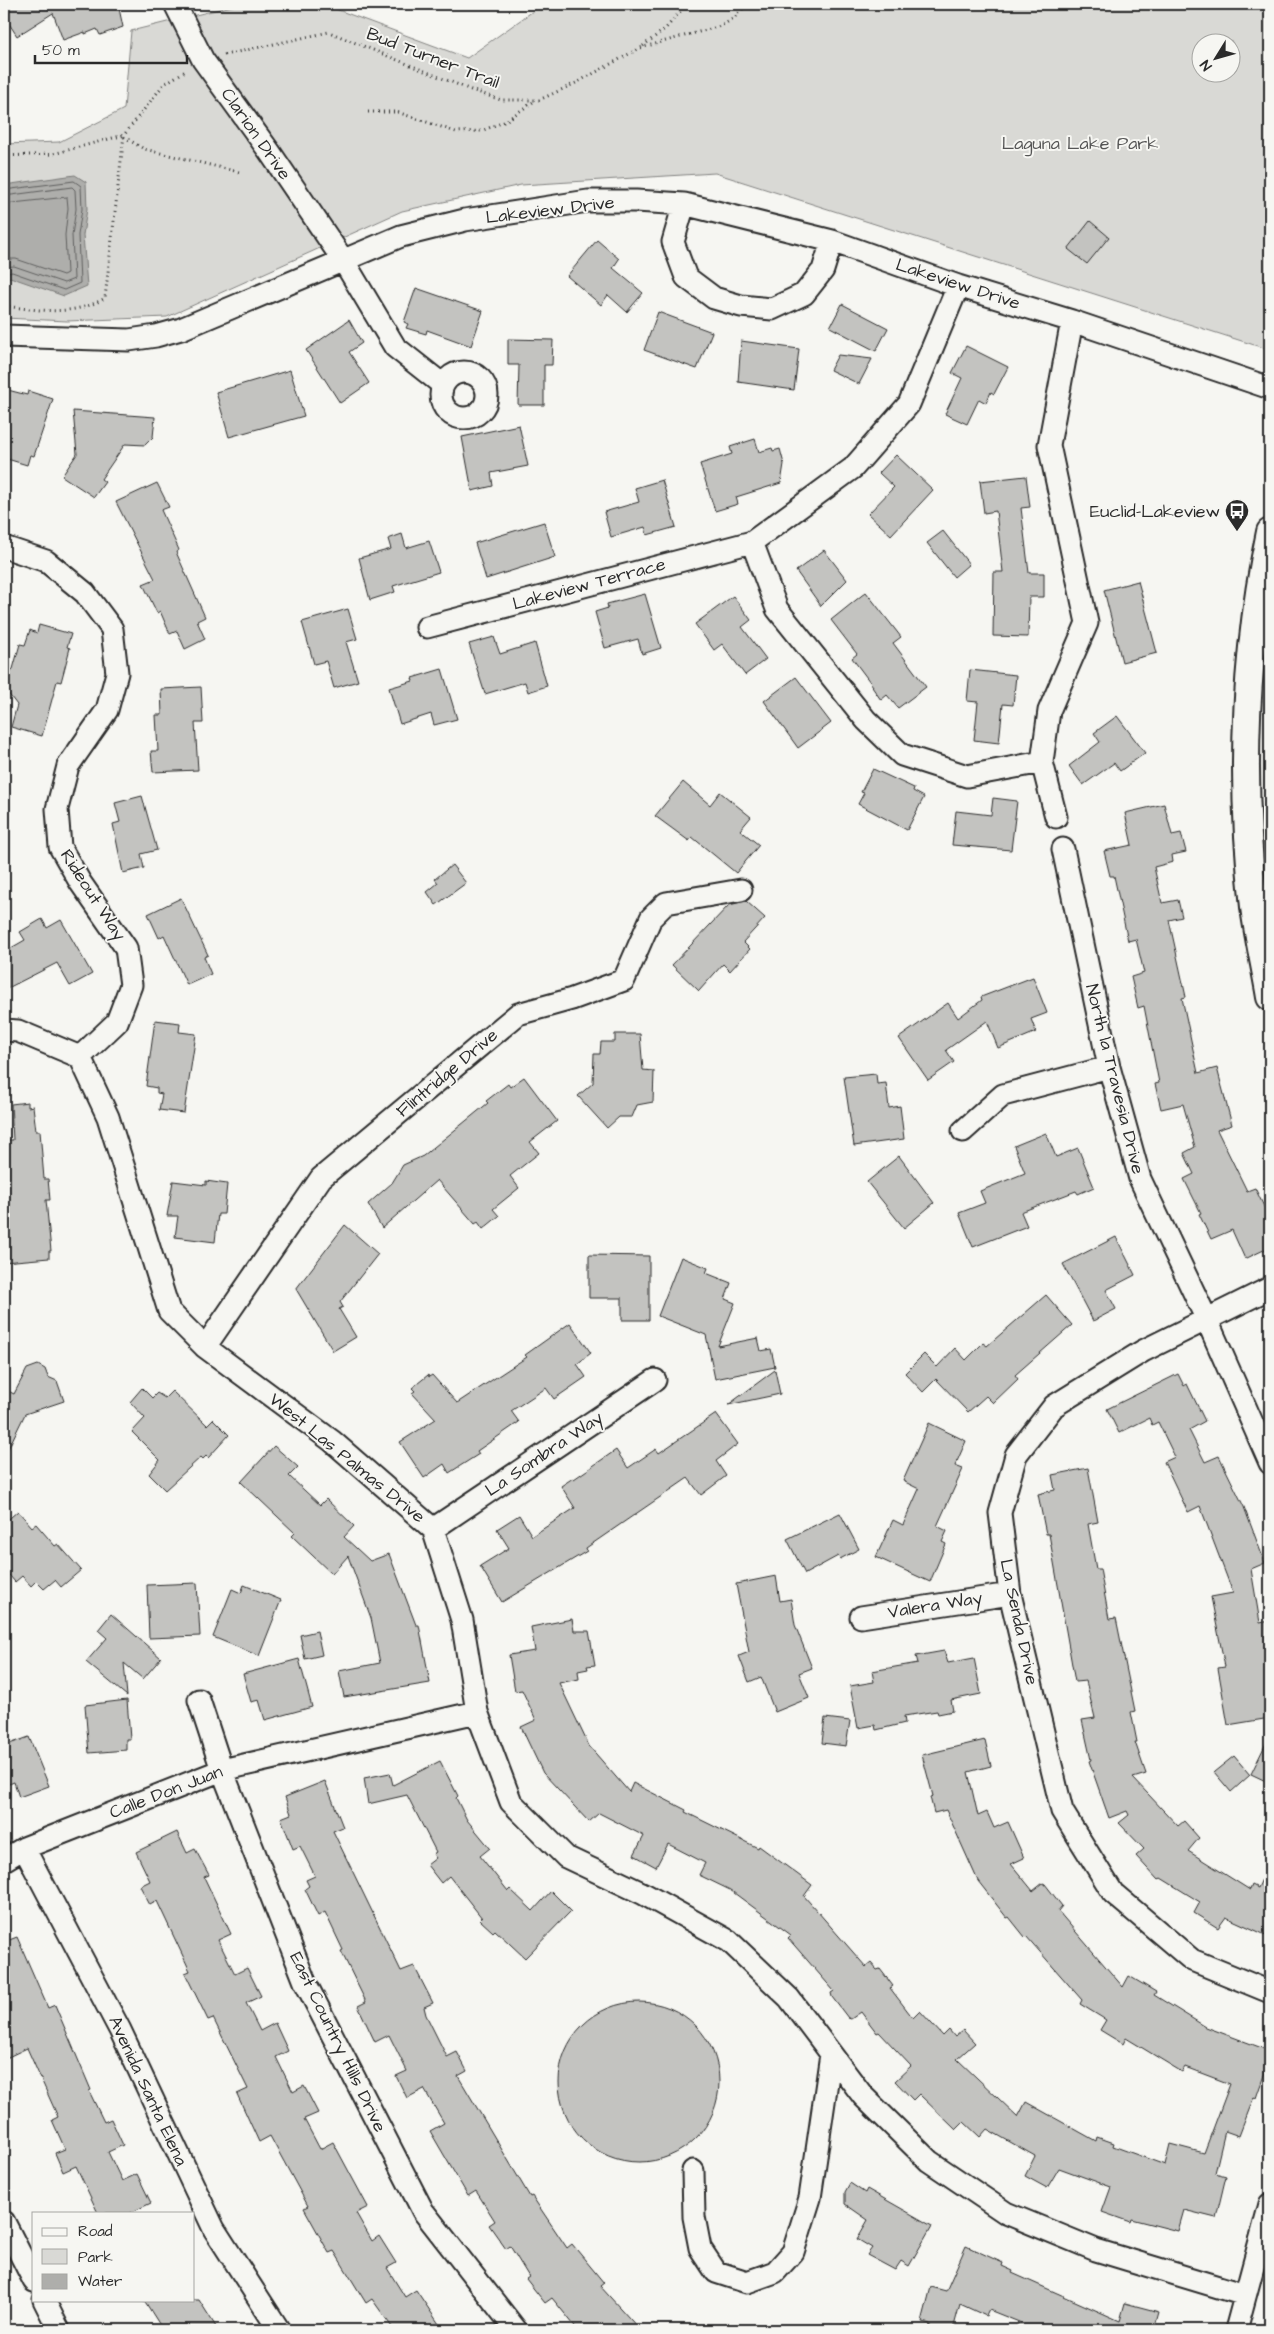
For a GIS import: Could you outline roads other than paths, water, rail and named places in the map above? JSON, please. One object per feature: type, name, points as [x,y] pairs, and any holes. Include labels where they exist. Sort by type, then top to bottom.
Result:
[{"type":"main road","points":[[1270,532],[1253,628],[1246,724],[1247,814],[1254,908],[1270,997]]},
{"type":"street","name":"Clarion Drive","points":[[175,4],[203,60],[269,151],[342,260],[395,347],[443,385]]},
{"type":"street","name":"Lakeview Drive","points":[[4,336],[129,340],[156,336],[182,329],[401,236],[465,220],[588,201],[684,204],[832,241],[958,286],[1072,321],[1270,388]]},
{"type":"street","points":[[684,204],[673,242],[686,277],[714,298],[741,306],[772,309],[804,294],[822,270],[832,241]]},
{"type":"street","points":[[958,286],[909,404],[853,468],[752,542],[777,609],[866,720],[902,755],[966,776],[1042,762]]},
{"type":"street","points":[[1056,817],[1042,762],[1049,711],[1087,623],[1050,445],[1072,321]]},
{"type":"street","name":"Lakeview Terrace","points":[[427,626],[752,542]]},
{"type":"street","name":"Rideout Way","points":[[4,547],[46,562],[85,592],[112,629],[117,673],[107,710],[68,766],[57,808],[60,846],[80,882],[126,948],[131,985],[118,1022],[80,1057]]},
{"type":"street","name":"North la Travesia Drive","points":[[1063,849],[1109,1067],[1140,1179],[1207,1320],[1270,1463]]},
{"type":"street","name":"Flintridge Drive","points":[[205,1347],[321,1178],[518,1014],[572,999],[624,980],[651,918],[666,903],[741,890]]},
{"type":"street","points":[[4,1030],[18,1031],[80,1057]]},
{"type":"street","name":"West Las Palmas Drive","points":[[80,1057],[108,1117],[169,1311],[205,1347],[332,1441],[433,1529],[462,1620],[476,1712],[511,1802],[566,1857],[644,1894],[729,1941],[789,1998],[863,2096],[929,2161],[1006,2213],[1096,2250],[1245,2296]]},
{"type":"street","points":[[963,1131],[1003,1095],[1109,1067]]},
{"type":"street","name":"La Senda Drive","points":[[1270,1288],[1143,1351],[1054,1406],[1016,1455],[1000,1513],[1010,1594],[1062,1811],[1113,1893],[1192,1960],[1270,1992]]},
{"type":"street","name":"La Sombra Way","points":[[433,1529],[655,1380]]},
{"type":"street","name":"Valera Way","points":[[861,1617],[1010,1594]]},
{"type":"street","name":"East Country Hills Drive","points":[[199,1700],[222,1770],[305,1982],[423,2211],[516,2330]]},
{"type":"street","name":"Calle Don Juan","points":[[4,1860],[24,1848],[222,1770],[476,1712]]},
{"type":"street","name":"Avenida Santa Elena","points":[[24,1848],[120,2030],[214,2230],[279,2330]]},
{"type":"street","points":[[693,2170],[694,2217],[700,2248],[716,2272],[748,2282],[774,2272],[794,2252],[810,2198],[831,2054]]},
{"type":"street","points":[[1236,2330],[1270,2204]]},
{"type":"street","points":[[4,2222],[32,2277]]},
{"type":"street","points":[[45,2302],[59,2330]]},
{"type":"water","points":[[75,175],[86,182],[87,209],[83,235],[87,286],[64,296],[10,277],[4,279],[4,185]]},
{"type":"place","name":"Euclid-Lakeview","points":[[1237,532]]},
{"type":"park label","name":"Laguna Lake Park","points":[[1080,143]]}]
